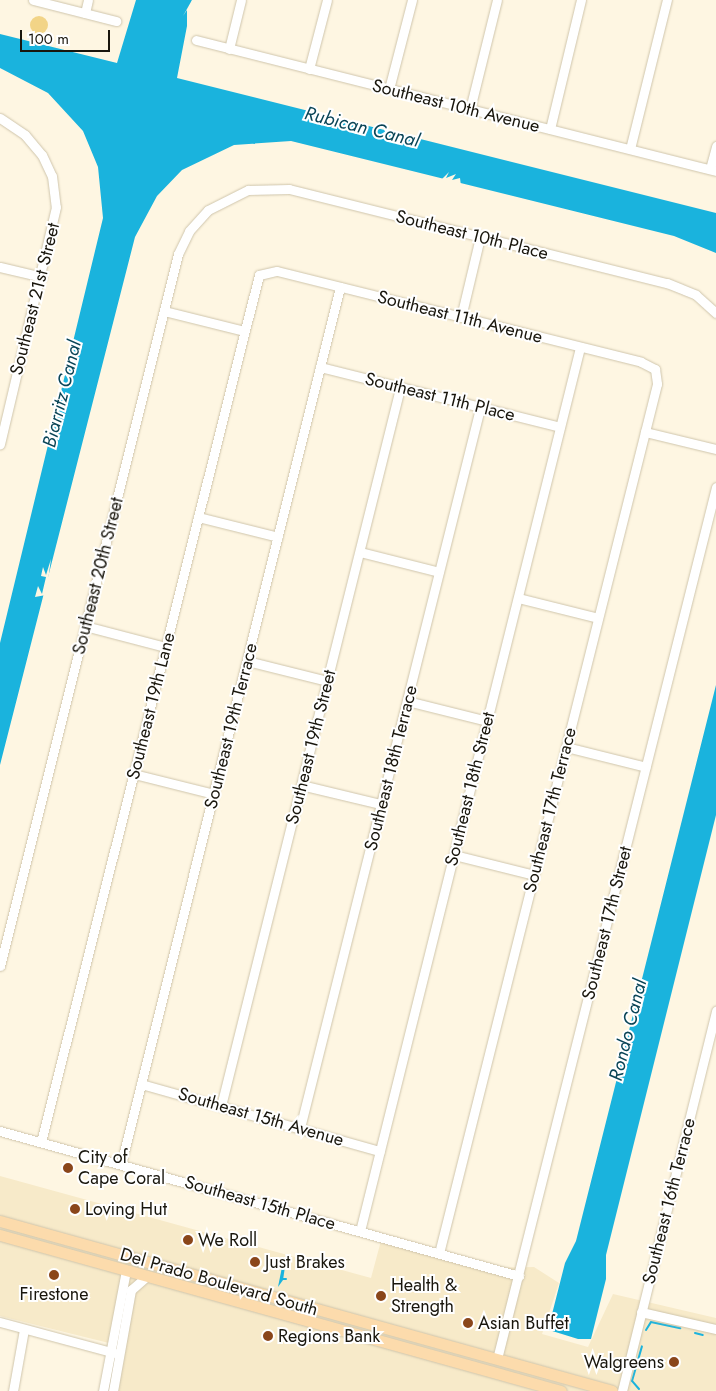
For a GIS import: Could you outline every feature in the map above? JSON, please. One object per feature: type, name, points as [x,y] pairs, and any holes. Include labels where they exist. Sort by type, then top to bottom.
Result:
[{"type":"main road","name":"Del Prado Boulevard South","points":[[0,1221],[612,1391]]},
{"type":"main road","name":"Del Prado Boulevard South","points":[[0,1235],[561,1391]]},
{"type":"main road","points":[[126,1270],[139,1267],[192,1281],[216,1281]]},
{"type":"main road","points":[[420,1352],[486,1363],[497,1359]]},
{"type":"main road","points":[[496,1372],[512,1369],[582,1383]]},
{"type":"street","points":[[33,0],[116,21]]},
{"type":"street","points":[[85,13],[88,0]]},
{"type":"street","points":[[229,49],[241,0]]},
{"type":"street","points":[[310,69],[327,0]]},
{"type":"street","points":[[390,89],[412,0]]},
{"type":"street","points":[[470,109],[497,0]]},
{"type":"street","points":[[550,129],[581,0]]},
{"type":"street","points":[[630,149],[667,0]]},
{"type":"street","name":"Southeast 10th Avenue","points":[[196,40],[713,170]]},
{"type":"street","name":"Southeast 21st Street","points":[[0,118],[25,134],[42,155],[52,176],[56,207],[42,278],[0,444]]},
{"type":"street","points":[[713,170],[716,146]]},
{"type":"street","name":"Southeast 10th Place","points":[[221,200],[253,189],[283,188],[674,285],[696,295],[716,312]]},
{"type":"street","name":"Southeast 20th Street","points":[[0,966],[182,243],[200,217],[221,200]]},
{"type":"street","points":[[461,317],[480,237]]},
{"type":"street","points":[[0,267],[42,278]]},
{"type":"street","name":"Southeast 11th Avenue","points":[[263,272],[461,317],[655,368]]},
{"type":"street","name":"Southeast 19th Lane","points":[[42,1142],[244,331],[263,272]]},
{"type":"street","name":"Southeast 19th Terrace","points":[[121,1164],[340,288]]},
{"type":"street","points":[[164,311],[244,331]]},
{"type":"street","name":"Southeast 18th Street","points":[[360,1231],[580,347]]},
{"type":"street","name":"Southeast 11th Place","points":[[320,367],[560,427]]},
{"type":"street","name":"Southeast 17th Terrace","points":[[440,1253],[658,380],[655,368]]},
{"type":"street","name":"Southeast 19th Street","points":[[221,1106],[400,388]]},
{"type":"street","name":"Southeast 18th Terrace","points":[[300,1128],[480,408]]},
{"type":"street","points":[[645,432],[716,449]]},
{"type":"street","name":"Southeast 17th Street","points":[[497,1359],[716,487]]},
{"type":"street","points":[[198,517],[278,537]]},
{"type":"street","points":[[360,552],[439,572]]},
{"type":"street","points":[[518,598],[598,618]]},
{"type":"street","points":[[86,626],[165,647]]},
{"type":"street","points":[[247,661],[327,681]]},
{"type":"street","points":[[408,701],[487,721]]},
{"type":"street","points":[[566,747],[646,767]]},
{"type":"street","points":[[134,774],[214,794]]},
{"type":"street","points":[[301,785],[381,804]]},
{"type":"street","points":[[454,855],[534,875]]},
{"type":"street","name":"Southeast 16th Terrace","points":[[622,1391],[716,1010]]},
{"type":"street","name":"Southeast 15th Avenue","points":[[141,1084],[380,1151]]},
{"type":"street","name":"Southeast 15th Place","points":[[0,1131],[519,1276]]},
{"type":"street","points":[[103,1391],[126,1270]]},
{"type":"street","points":[[113,1391],[132,1290],[147,1276]]},
{"type":"street","points":[[641,1312],[716,1329]]},
{"type":"street","points":[[0,1322],[120,1354]]},
{"type":"street","points":[[13,1391],[24,1329]]},
{"type":"shaded area","points":[[35,16],[43,16],[48,21],[46,32],[35,34],[30,29],[30,21]]},
{"type":"shaded area","points":[[0,1176],[371,1278],[382,1237],[492,1268],[534,1267],[559,1283],[542,1334],[588,1347],[613,1294],[716,1318],[716,1391],[116,1391],[121,1346],[0,1316]]},
{"type":"water","points":[[136,0],[192,0],[177,78],[716,213],[716,253],[674,236],[291,141],[234,145],[182,170],[157,196],[135,237],[0,765],[0,643],[103,218],[98,167],[83,131],[48,93],[0,68],[0,34],[117,63]]},
{"type":"water","points":[[716,685],[716,815],[606,1255],[606,1279],[591,1339],[578,1339],[549,1330],[550,1322],[565,1263],[576,1241]]},
{"type":"water","points":[[286,1260],[283,1280],[278,1287],[283,1262]]},
{"type":"pier","points":[[192,0],[194,0],[187,31],[187,10],[183,16]]},
{"type":"pier","points":[[324,113],[344,120],[339,128],[336,119],[334,126],[328,125]]},
{"type":"pier","points":[[449,172],[446,178],[456,174],[452,180],[460,178],[461,186],[440,181]]},
{"type":"pier","points":[[51,559],[46,595],[35,597],[38,586],[42,594],[46,577],[41,576],[43,567],[46,575]]},
{"type":"waterway","points":[[646,1330],[651,1322],[680,1328]]},
{"type":"waterway","points":[[695,1333],[703,1335]]},
{"type":"waterway","points":[[639,1389],[632,1381],[642,1346]]},
{"type":"place","name":"City of Cape Coral","points":[[68,1168]]},
{"type":"place","name":"Loving Hut","points":[[75,1209]]},
{"type":"place","name":"We Roll","points":[[188,1240]]},
{"type":"place","name":"Just Brakes","points":[[255,1262]]},
{"type":"place","name":"Firestone","points":[[54,1275]]},
{"type":"place","name":"Health & Strength","points":[[381,1296]]},
{"type":"place","name":"Asian Buffet","points":[[468,1323]]},
{"type":"place","name":"Regions Bank","points":[[268,1336]]},
{"type":"place","name":"Walgreens","points":[[674,1362]]},
{"type":"water label","name":"Rubican Canal","points":[[362,127]]},
{"type":"water label","name":"Biarritz Canal","points":[[62,394]]},
{"type":"water label","name":"Rondo Canal","points":[[628,1030]]}]
